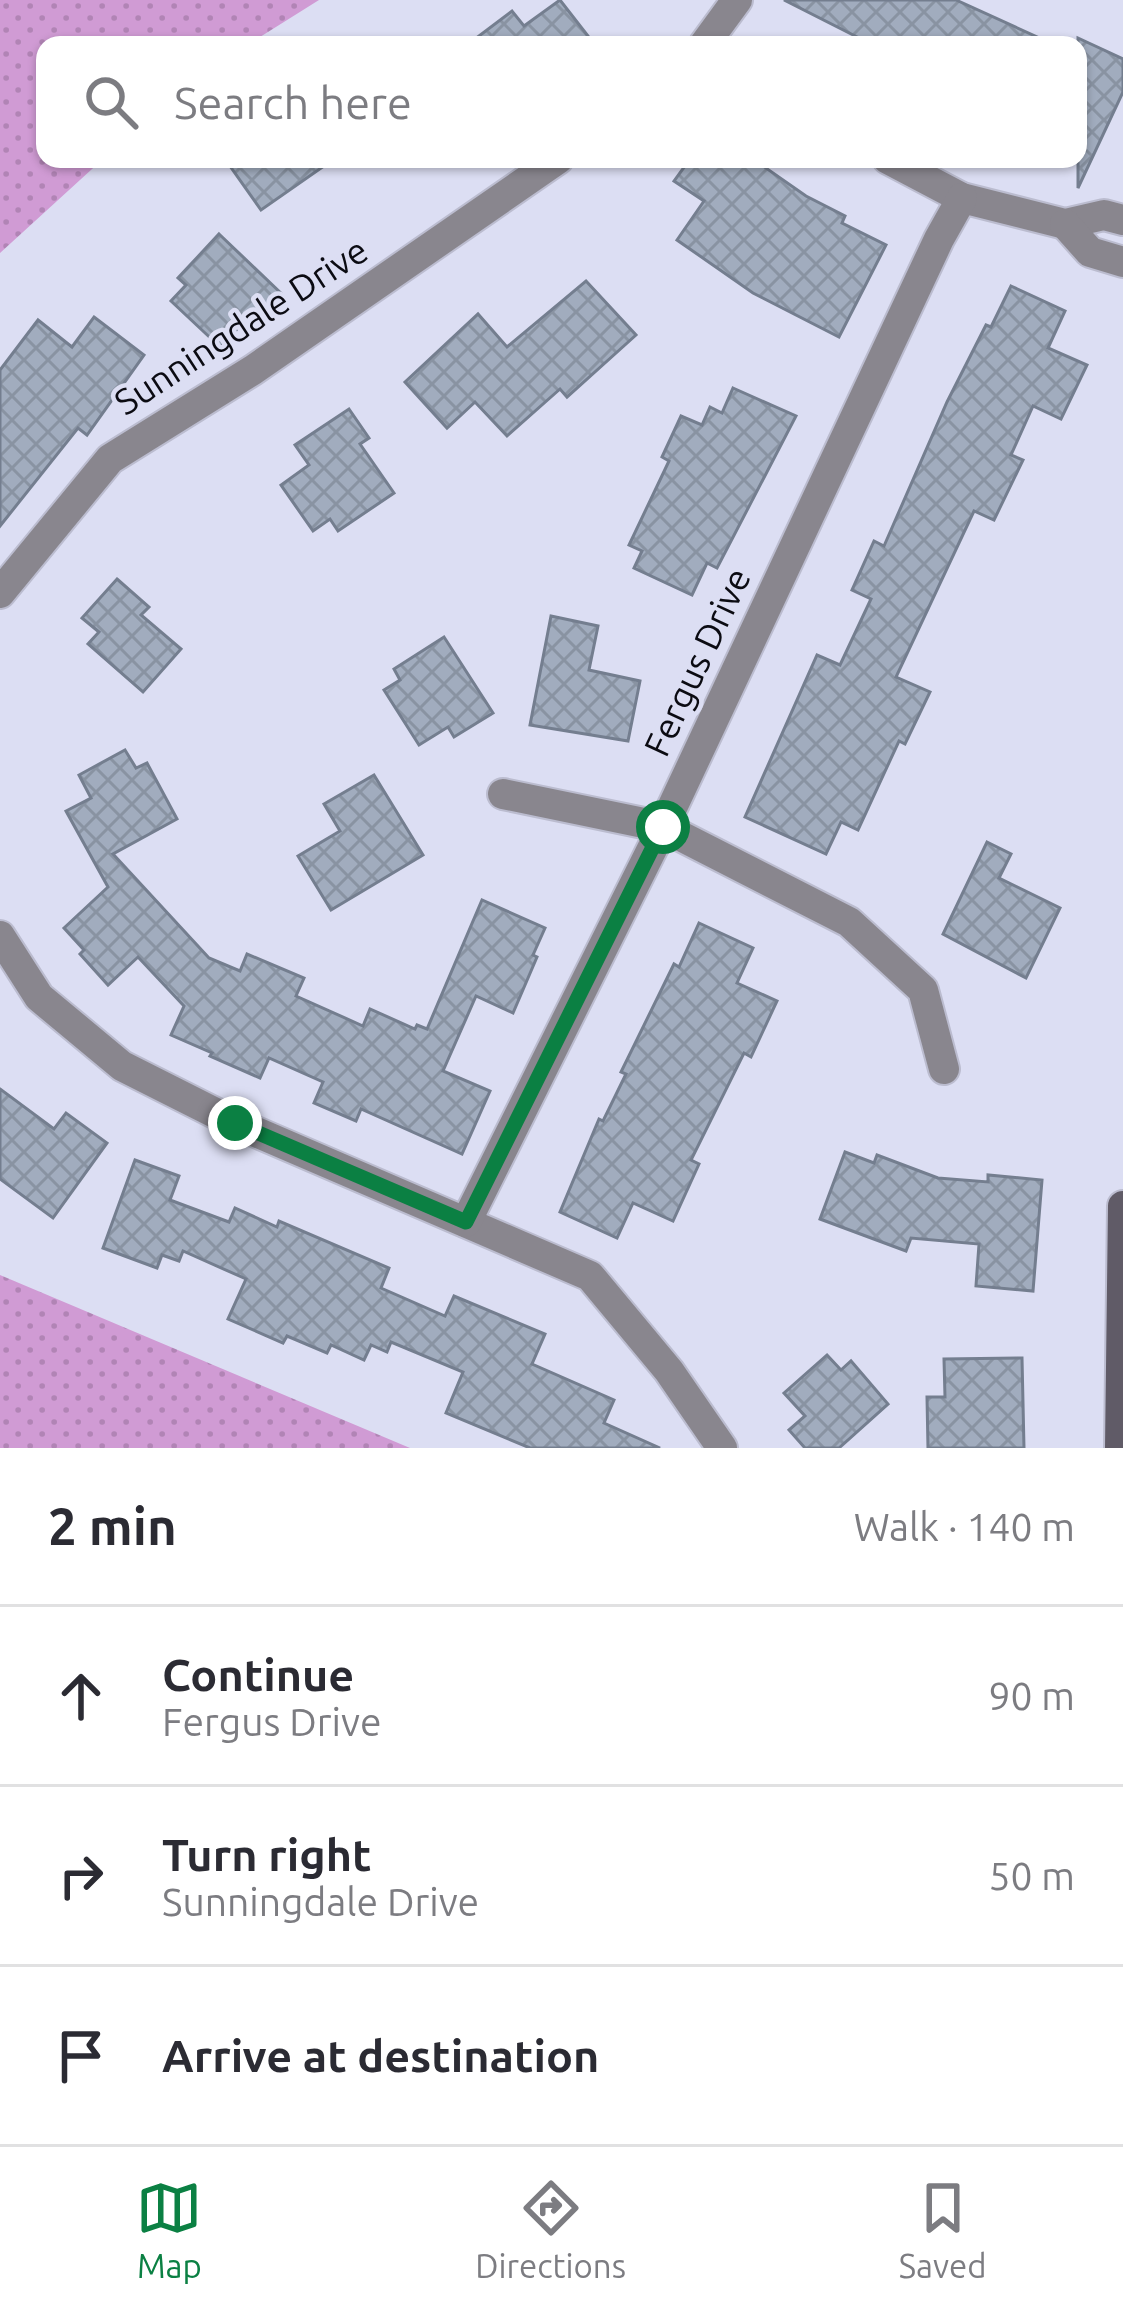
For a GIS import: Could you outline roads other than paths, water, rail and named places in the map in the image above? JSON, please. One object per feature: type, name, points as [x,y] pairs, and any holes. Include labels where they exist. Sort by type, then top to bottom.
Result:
[{"type":"main road","points":[[1120,1448],[1123,1206]]},
{"type":"street","points":[[716,36],[737,0]]},
{"type":"street","name":"Sunningdale Drive","points":[[0,593],[110,459],[254,370],[545,168]]},
{"type":"street","points":[[905,168],[962,198],[1065,224],[1104,214],[1123,220]]},
{"type":"street","name":"Fergus Drive","points":[[466,1222],[663,827],[962,198]]},
{"type":"street","points":[[1065,224],[1090,252],[1123,262]]},
{"type":"street","points":[[503,794],[663,827],[849,922],[922,990],[944,1069]]},
{"type":"street","points":[[0,936],[39,998],[122,1066],[235,1123],[590,1276],[669,1371],[722,1448]]}]
